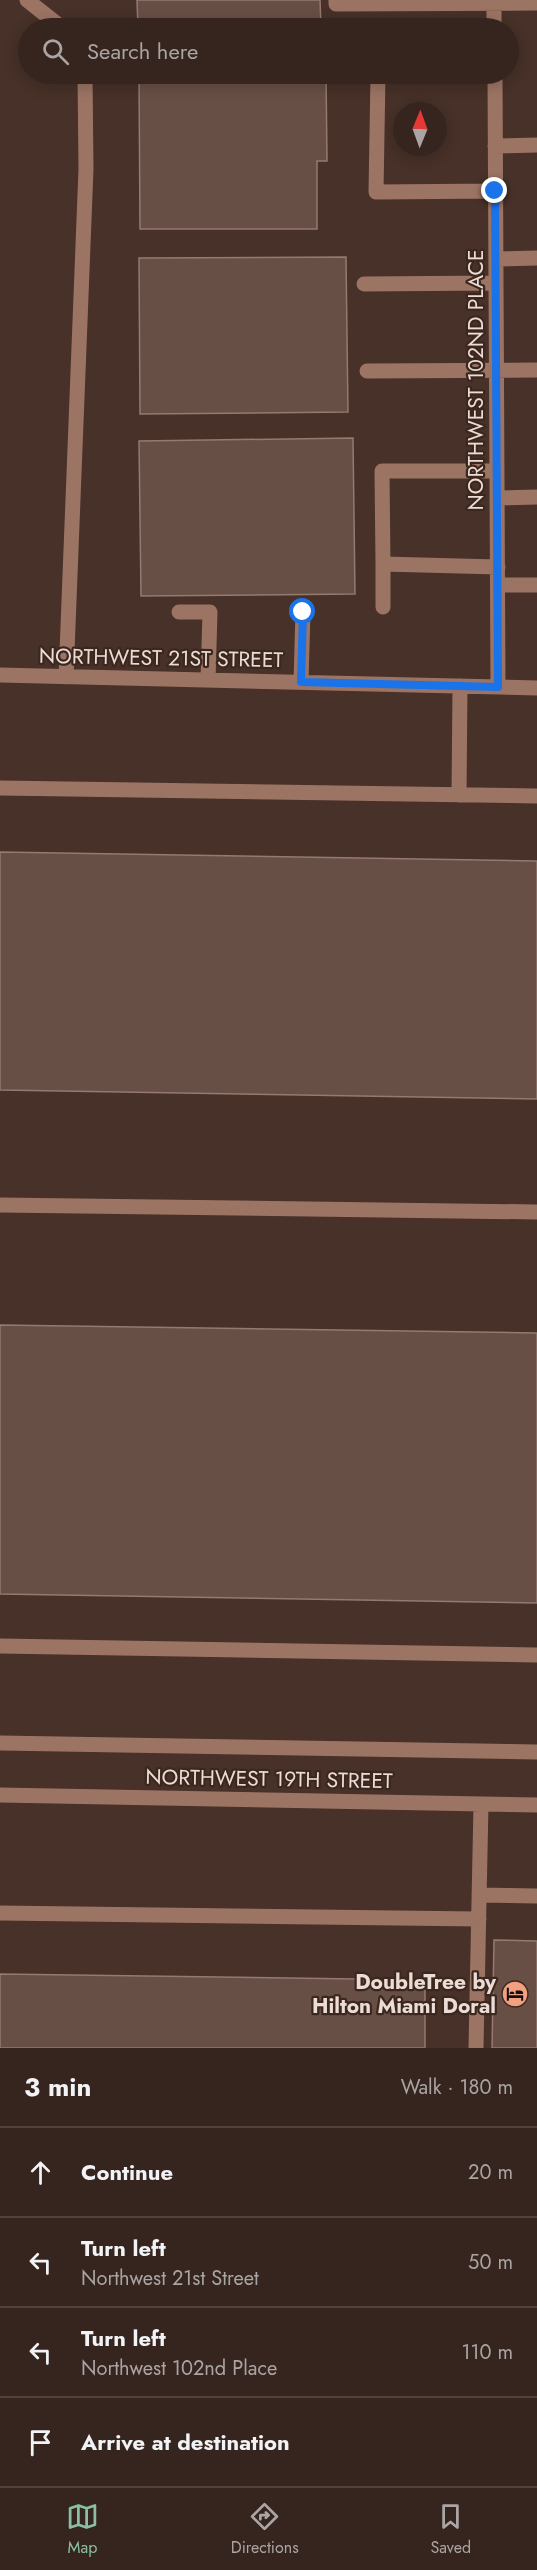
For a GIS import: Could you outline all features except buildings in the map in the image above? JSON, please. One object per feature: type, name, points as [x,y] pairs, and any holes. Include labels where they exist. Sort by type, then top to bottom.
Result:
[{"type":"street","points":[[27,0],[50,18]]},
{"type":"street","points":[[336,0],[336,3],[537,3]]},
{"type":"street","points":[[494,2],[494,18]]},
{"type":"street","points":[[66,677],[86,169],[85,84]]},
{"type":"street","points":[[378,84],[376,192],[495,191]]},
{"type":"street","name":"NORTHWEST 102ND PLACE","points":[[495,84],[498,687]]},
{"type":"street","points":[[495,146],[537,145]]},
{"type":"street","points":[[496,259],[537,258]]},
{"type":"street","points":[[364,284],[496,282]]},
{"type":"street","points":[[367,371],[537,370]]},
{"type":"street","points":[[383,607],[382,471],[497,471]]},
{"type":"street","points":[[497,498],[537,497]]},
{"type":"street","points":[[383,564],[498,567]]},
{"type":"street","points":[[498,585],[537,585]]},
{"type":"street","points":[[179,612],[210,612],[208,680]]},
{"type":"street","points":[[301,682],[303,612]]},
{"type":"street","name":"NORTHWEST 21ST STREET","points":[[0,675],[537,688]]},
{"type":"street","points":[[459,795],[460,686]]},
{"type":"street","points":[[0,788],[537,796]]},
{"type":"street","points":[[0,1204],[537,1212]]},
{"type":"street","points":[[0,1646],[537,1655]]},
{"type":"street","name":"NORTHWEST 19TH STREET","points":[[0,1743],[537,1752]]},
{"type":"street","name":"NORTHWEST 19TH STREET","points":[[0,1796],[537,1805]]},
{"type":"street","points":[[477,2048],[481,1804]]},
{"type":"street","points":[[479,1895],[537,1896]]},
{"type":"street","points":[[0,1913],[479,1919]]},
{"type":"place","name":"DoubleTree by Hilton Miami Doral","points":[[515,1994]]},
{"type":"route","points":[[303,612],[301,682],[498,687],[495,191]]}]
